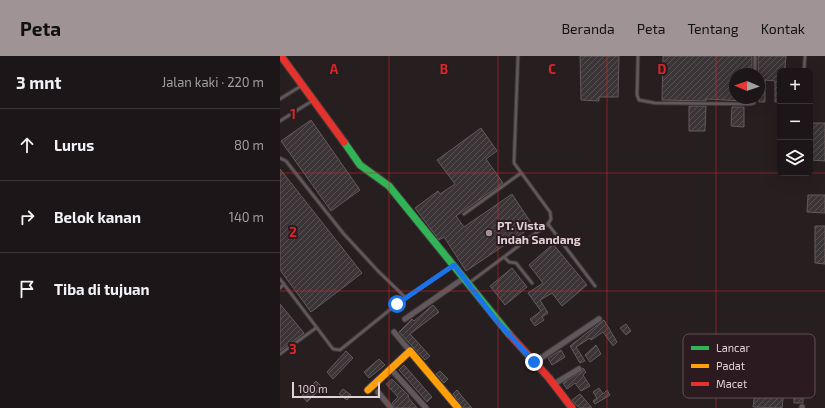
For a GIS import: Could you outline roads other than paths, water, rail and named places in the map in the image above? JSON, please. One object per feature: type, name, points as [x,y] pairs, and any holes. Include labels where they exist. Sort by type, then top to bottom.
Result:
[{"type":"street","points":[[281,56],[360,165],[389,186],[454,265],[495,319],[554,384],[572,408]]},
{"type":"street","points":[[405,319],[466,281]]},
{"type":"street","points":[[534,362],[600,319]]},
{"type":"street","points":[[394,332],[458,408]]},
{"type":"street","points":[[368,390],[410,351]]},
{"type":"street","points":[[390,368],[426,408]]},
{"type":"street","points":[[554,384],[579,368]]},
{"type":"street","points":[[378,392],[391,408]]},
{"type":"lane","points":[[466,281],[504,258],[548,224],[551,219],[550,212],[514,163],[518,56]]},
{"type":"lane","points":[[638,56],[637,95],[639,100],[655,102],[729,104]]},
{"type":"lane","points":[[755,56],[755,68]]},
{"type":"lane","points":[[804,56],[804,68]]},
{"type":"lane","points":[[280,99],[302,85]]},
{"type":"lane","points":[[280,121],[312,100]]},
{"type":"lane","points":[[280,158],[286,161],[348,239],[406,298]]},
{"type":"lane","points":[[464,214],[522,173]]},
{"type":"lane","points":[[548,224],[595,286]]},
{"type":"lane","points":[[504,258],[509,262],[516,263],[532,283]]},
{"type":"lane","points":[[280,279],[333,349],[340,350],[406,298],[454,265]]},
{"type":"lane","points":[[280,288],[284,284]]},
{"type":"lane","points":[[280,354],[316,328]]},
{"type":"place","name":"PT. Vista Indah Sandang","points":[[489,233]]}]
